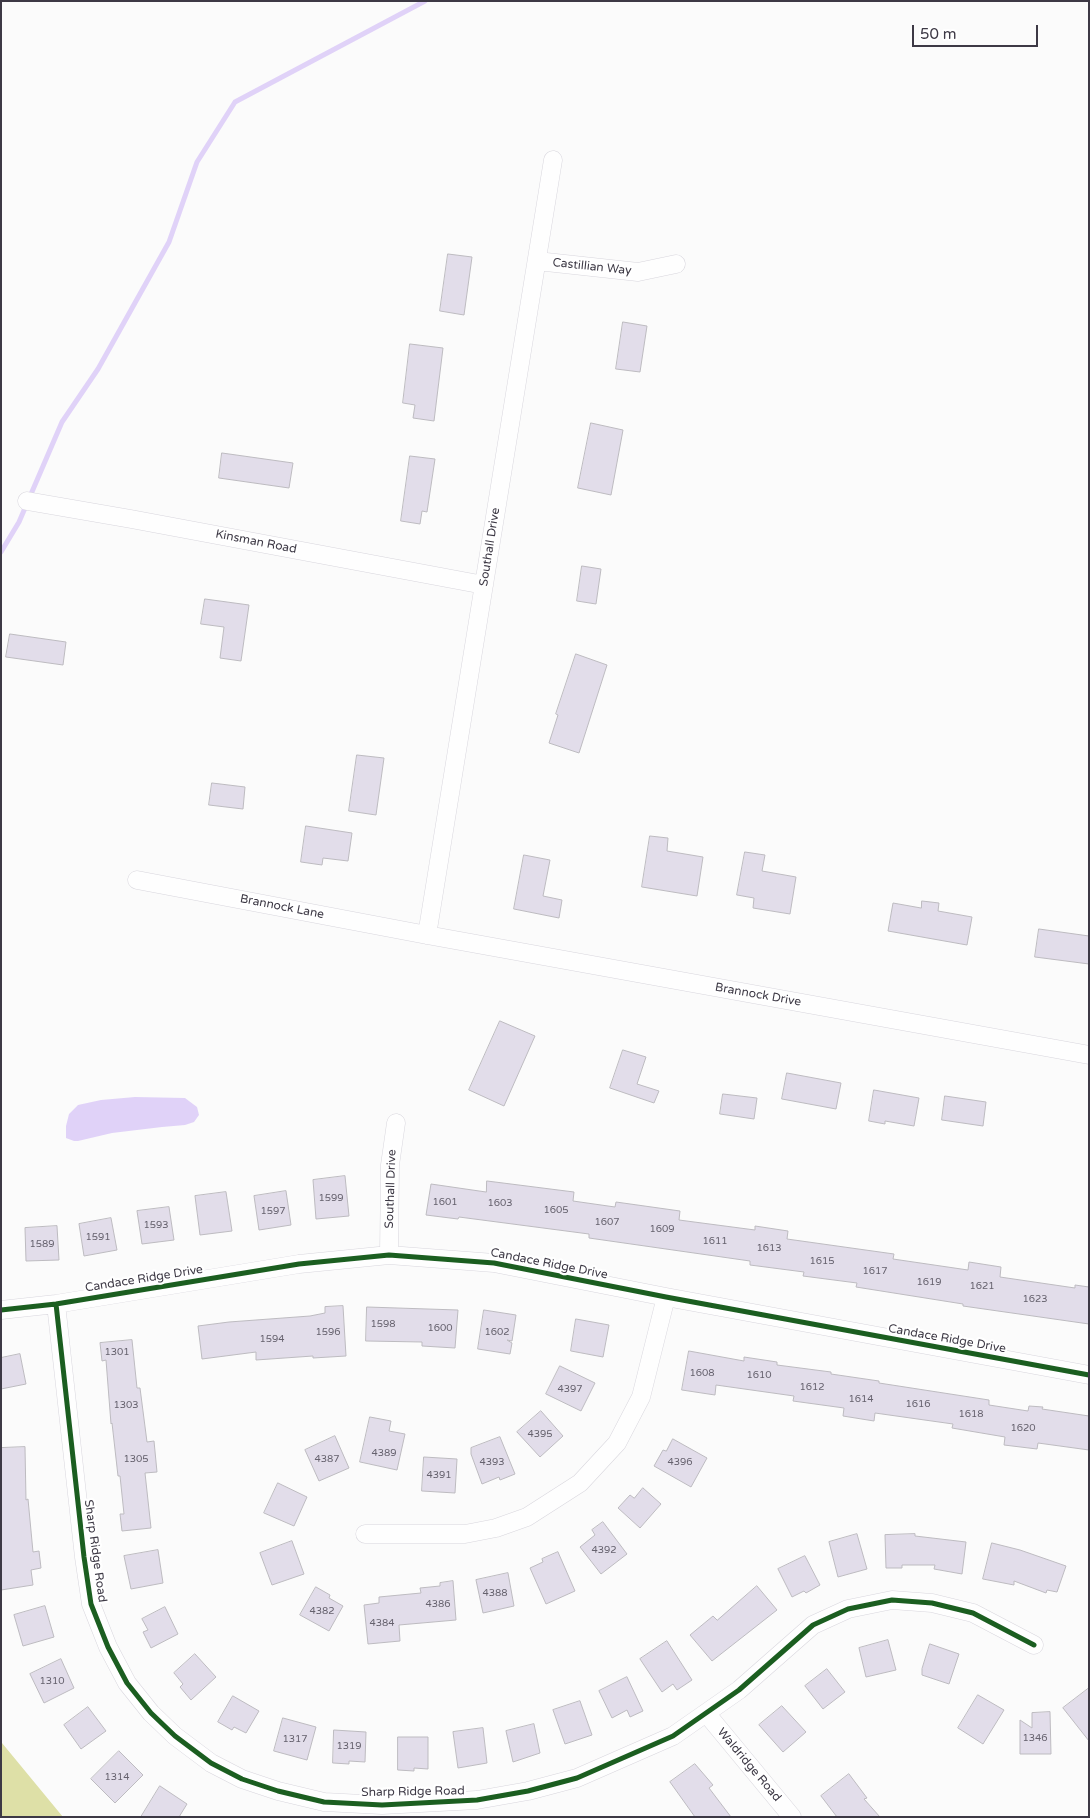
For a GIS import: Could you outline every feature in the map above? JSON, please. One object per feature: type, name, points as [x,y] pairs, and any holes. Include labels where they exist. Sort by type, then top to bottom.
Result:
[{"type":"street","name":"Southall Drive","points":[[427,935],[553,160]]},
{"type":"street","name":"Castillian Way","points":[[537,261],[638,272],[676,264]]},
{"type":"street","name":"Kinsman Road","points":[[27,501],[141,520],[484,585]]},
{"type":"street","name":"Brannock Lane","points":[[137,880],[427,935]]},
{"type":"street","name":"Brannock Drive","points":[[427,935],[1089,1055]]},
{"type":"street","name":"Southall Drive","points":[[389,1255],[390,1165],[396,1123]]},
{"type":"street","name":"Candace Ridge Drive","points":[[1,1310],[56,1304],[299,1264],[389,1255],[494,1263],[666,1297],[1089,1375]]},
{"type":"street","points":[[365,1534],[465,1534],[496,1528],[527,1517],[580,1483],[616,1444],[642,1397],[666,1297]]},
{"type":"street","name":"Sharp Ridge Road","points":[[56,1304],[84,1557],[91,1604],[108,1647],[127,1683],[151,1714],[175,1736],[211,1763],[242,1779],[278,1791],[324,1802],[382,1805],[477,1800],[528,1791],[578,1778],[673,1736],[739,1690],[813,1625],[848,1609],[892,1600],[932,1603],[972,1613],[1034,1645]]},
{"type":"street","name":"Waldridge Road","points":[[706,1713],[792,1817]]},
{"type":"green space","points":[[1,1739],[2,1743],[63,1817],[1,1817]]},
{"type":"shaded area","points":[[135,1097],[185,1098],[197,1107],[199,1115],[194,1122],[185,1125],[112,1133],[78,1141],[66,1138],[69,1114],[78,1105],[101,1100]]},
{"type":"building","points":[[448,254],[472,257],[464,315],[440,311]]},
{"type":"building","points":[[623,322],[647,326],[640,372],[616,369]]},
{"type":"building","points":[[410,344],[443,348],[434,421],[413,418],[415,405],[403,403]]},
{"type":"building","points":[[591,423],[623,430],[611,495],[578,488]]},
{"type":"building","points":[[222,453],[293,463],[289,488],[219,478]]},
{"type":"building","points":[[410,456],[435,459],[427,512],[422,511],[420,524],[401,521]]},
{"type":"building","points":[[582,566],[601,569],[596,604],[577,601]]},
{"type":"building","points":[[205,599],[249,605],[241,661],[220,658],[224,627],[201,624]]},
{"type":"building","points":[[10,634],[66,642],[63,665],[6,657]]},
{"type":"building","points":[[576,654],[607,665],[579,753],[549,743],[558,715],[556,714]]},
{"type":"building","points":[[357,755],[384,758],[376,815],[349,811]]},
{"type":"building","points":[[212,783],[245,787],[243,809],[209,805]]},
{"type":"building","points":[[306,826],[352,833],[348,861],[323,858],[322,865],[301,862]]},
{"type":"building","points":[[650,836],[668,838],[667,851],[703,857],[697,896],[642,887]]},
{"type":"building","points":[[745,852],[765,855],[762,871],[796,877],[790,914],[753,908],[754,898],[737,895]]},
{"type":"building","points":[[524,855],[550,860],[543,896],[562,900],[559,918],[514,909]]},
{"type":"building","points":[[922,901],[939,903],[938,911],[972,917],[967,945],[888,931],[893,903],[921,908]]},
{"type":"building","points":[[1039,929],[1089,936],[1089,964],[1035,957]]},
{"type":"building","points":[[500,1021],[535,1036],[504,1106],[469,1090]]},
{"type":"building","points":[[623,1050],[646,1057],[637,1084],[659,1091],[654,1103],[610,1088]]},
{"type":"building","points":[[787,1073],[841,1083],[836,1109],[782,1099]]},
{"type":"building","points":[[874,1090],[919,1098],[914,1126],[885,1121],[885,1124],[869,1121]]},
{"type":"building","points":[[723,1094],[757,1098],[754,1119],[720,1114]]},
{"type":"building","points":[[945,1096],[986,1102],[983,1126],[942,1120]]},
{"type":"building","points":[[345,1176],[349,1216],[316,1219],[313,1180]]},
{"type":"building","points":[[487,1181],[574,1192],[573,1201],[615,1207],[616,1202],[680,1211],[679,1220],[755,1230],[755,1226],[788,1231],[787,1239],[894,1254],[893,1259],[968,1270],[969,1262],[1001,1267],[1000,1277],[1075,1288],[1075,1285],[1089,1287],[1089,1324],[963,1306],[963,1304],[856,1287],[857,1283],[803,1276],[804,1272],[750,1265],[750,1261],[589,1238],[589,1234],[459,1217],[458,1219],[426,1215],[431,1184],[486,1192]]},
{"type":"building","points":[[286,1191],[291,1225],[259,1230],[254,1196]]},
{"type":"building","points":[[226,1192],[232,1231],[200,1235],[195,1196]]},
{"type":"building","points":[[169,1207],[174,1240],[142,1244],[137,1211]]},
{"type":"building","points":[[111,1218],[117,1250],[84,1256],[79,1224]]},
{"type":"building","points":[[57,1226],[59,1260],[26,1261],[25,1228]]},
{"type":"building","points":[[343,1306],[346,1356],[256,1360],[256,1352],[202,1359],[198,1326],[310,1316],[325,1313],[325,1307]]},
{"type":"building","points":[[367,1307],[458,1310],[455,1348],[422,1346],[422,1342],[366,1341]]},
{"type":"building","points":[[484,1310],[516,1315],[512,1341],[507,1340],[512,1343],[510,1354],[478,1349]]},
{"type":"building","points":[[576,1319],[609,1325],[603,1357],[571,1351]]},
{"type":"building","points":[[132,1340],[137,1388],[140,1388],[147,1442],[154,1441],[157,1472],[145,1473],[151,1528],[122,1531],[120,1514],[124,1514],[120,1476],[118,1476],[111,1424],[106,1360],[102,1361],[100,1343]]},
{"type":"building","points":[[689,1351],[744,1361],[744,1357],[777,1362],[777,1365],[831,1372],[831,1374],[879,1381],[879,1383],[989,1400],[989,1405],[1028,1411],[1029,1406],[1043,1407],[1042,1409],[1089,1416],[1089,1450],[1038,1443],[1037,1449],[1004,1445],[1005,1437],[952,1428],[953,1424],[875,1413],[874,1421],[843,1416],[844,1408],[793,1401],[794,1396],[716,1385],[715,1395],[682,1390]]},
{"type":"building","points":[[20,1354],[26,1384],[1,1389],[1,1358]]},
{"type":"building","points":[[560,1366],[595,1383],[581,1411],[546,1394]]},
{"type":"building","points":[[541,1411],[563,1436],[540,1457],[517,1432]]},
{"type":"building","points":[[370,1417],[391,1421],[389,1431],[405,1434],[397,1470],[360,1462]]},
{"type":"building","points":[[335,1436],[349,1468],[319,1481],[305,1450]]},
{"type":"building","points":[[500,1437],[515,1474],[500,1480],[499,1477],[482,1484],[471,1454],[471,1448]]},
{"type":"building","points":[[673,1439],[707,1458],[691,1487],[654,1466],[663,1450],[666,1451]]},
{"type":"building","points":[[25,1447],[26,1500],[28,1499],[33,1552],[39,1551],[41,1568],[31,1570],[33,1585],[1,1590],[1,1448]]},
{"type":"building","points":[[424,1457],[457,1459],[455,1493],[422,1491]]},
{"type":"building","points":[[278,1483],[307,1497],[294,1526],[264,1513]]},
{"type":"building","points":[[643,1488],[661,1504],[640,1528],[618,1508],[630,1495],[634,1498]]},
{"type":"building","points":[[603,1522],[627,1554],[601,1574],[580,1547],[595,1535],[592,1530]]},
{"type":"building","points":[[857,1534],[867,1569],[838,1577],[829,1542]]},
{"type":"building","points":[[915,1534],[915,1536],[966,1542],[962,1574],[934,1569],[935,1565],[902,1565],[902,1568],[886,1568],[885,1535]]},
{"type":"building","points":[[292,1541],[304,1574],[272,1585],[260,1553]]},
{"type":"building","points":[[992,1543],[1020,1550],[1066,1566],[1057,1592],[1047,1590],[1046,1593],[1014,1581],[1014,1585],[983,1579]]},
{"type":"building","points":[[158,1550],[163,1583],[131,1589],[124,1556]]},
{"type":"building","points":[[558,1552],[575,1591],[546,1604],[530,1568],[543,1562],[542,1559]]},
{"type":"building","points":[[805,1556],[820,1585],[806,1593],[804,1591],[792,1597],[778,1569]]},
{"type":"building","points":[[508,1573],[514,1606],[483,1613],[476,1580]]},
{"type":"building","points":[[453,1581],[456,1620],[399,1625],[400,1641],[368,1644],[364,1605],[379,1603],[379,1597],[421,1593],[420,1588],[440,1586],[440,1583]]},
{"type":"building","points":[[757,1586],[777,1610],[712,1661],[690,1635],[713,1616],[717,1620]]},
{"type":"building","points":[[316,1587],[330,1595],[329,1598],[343,1606],[329,1631],[300,1615]]},
{"type":"building","points":[[45,1606],[54,1637],[23,1646],[14,1615]]},
{"type":"building","points":[[165,1607],[178,1634],[151,1648],[143,1632],[148,1630],[142,1619]]},
{"type":"building","points":[[888,1640],[896,1670],[866,1677],[859,1648]]},
{"type":"building","points":[[667,1641],[692,1680],[677,1690],[673,1684],[662,1692],[640,1659]]},
{"type":"building","points":[[930,1644],[959,1654],[949,1684],[922,1675]]},
{"type":"building","points":[[195,1654],[216,1677],[191,1700],[180,1687],[183,1684],[174,1673]]},
{"type":"building","points":[[61,1659],[74,1688],[44,1703],[30,1674]]},
{"type":"building","points":[[827,1669],[845,1692],[823,1709],[805,1686]]},
{"type":"building","points":[[627,1677],[643,1711],[630,1717],[627,1710],[612,1718],[599,1691]]},
{"type":"building","points":[[1089,1688],[1089,1741],[1063,1708]]},
{"type":"building","points":[[978,1695],[1004,1710],[983,1744],[958,1728]]},
{"type":"building","points":[[233,1696],[259,1711],[246,1733],[234,1727],[232,1730],[218,1722]]},
{"type":"building","points":[[580,1701],[592,1735],[565,1744],[553,1710]]},
{"type":"building","points":[[782,1706],[806,1732],[783,1752],[759,1725]]},
{"type":"building","points":[[88,1707],[106,1731],[81,1749],[64,1725]]},
{"type":"building","points":[[1050,1712],[1051,1754],[1020,1754],[1020,1720],[1032,1728],[1032,1713]]},
{"type":"building","points":[[283,1718],[316,1727],[307,1760],[274,1751]]},
{"type":"building","points":[[534,1724],[540,1753],[513,1762],[506,1731]]},
{"type":"building","points":[[483,1728],[487,1763],[458,1768],[453,1732]]},
{"type":"building","points":[[334,1730],[366,1732],[365,1762],[333,1763]]},
{"type":"building","points":[[398,1737],[428,1737],[428,1769],[414,1768],[414,1771],[398,1770]]},
{"type":"building","points":[[119,1751],[143,1775],[115,1803],[91,1779]]},
{"type":"building","points":[[695,1764],[713,1785],[709,1788],[731,1817],[695,1817],[670,1782]]},
{"type":"building","points":[[849,1774],[867,1798],[864,1799],[880,1817],[837,1817],[821,1796]]},
{"type":"building","points":[[160,1786],[187,1804],[179,1817],[141,1817]]},
{"type":"waterway","points":[[1,552],[19,522],[62,422],[98,369],[169,242],[197,162],[235,102],[425,1]]},
{"type":"cycle path","points":[[1,1310],[56,1304],[299,1264],[389,1255],[494,1263],[666,1297],[1089,1375]]},
{"type":"cycle path","points":[[56,1304],[84,1557],[91,1604],[108,1647],[127,1683],[151,1713],[175,1736],[211,1763],[242,1779],[278,1791],[324,1802],[382,1805],[477,1800],[528,1791],[577,1778],[673,1736],[739,1690],[813,1625],[848,1609],[892,1600],[932,1603],[973,1613],[1034,1645]]}]
